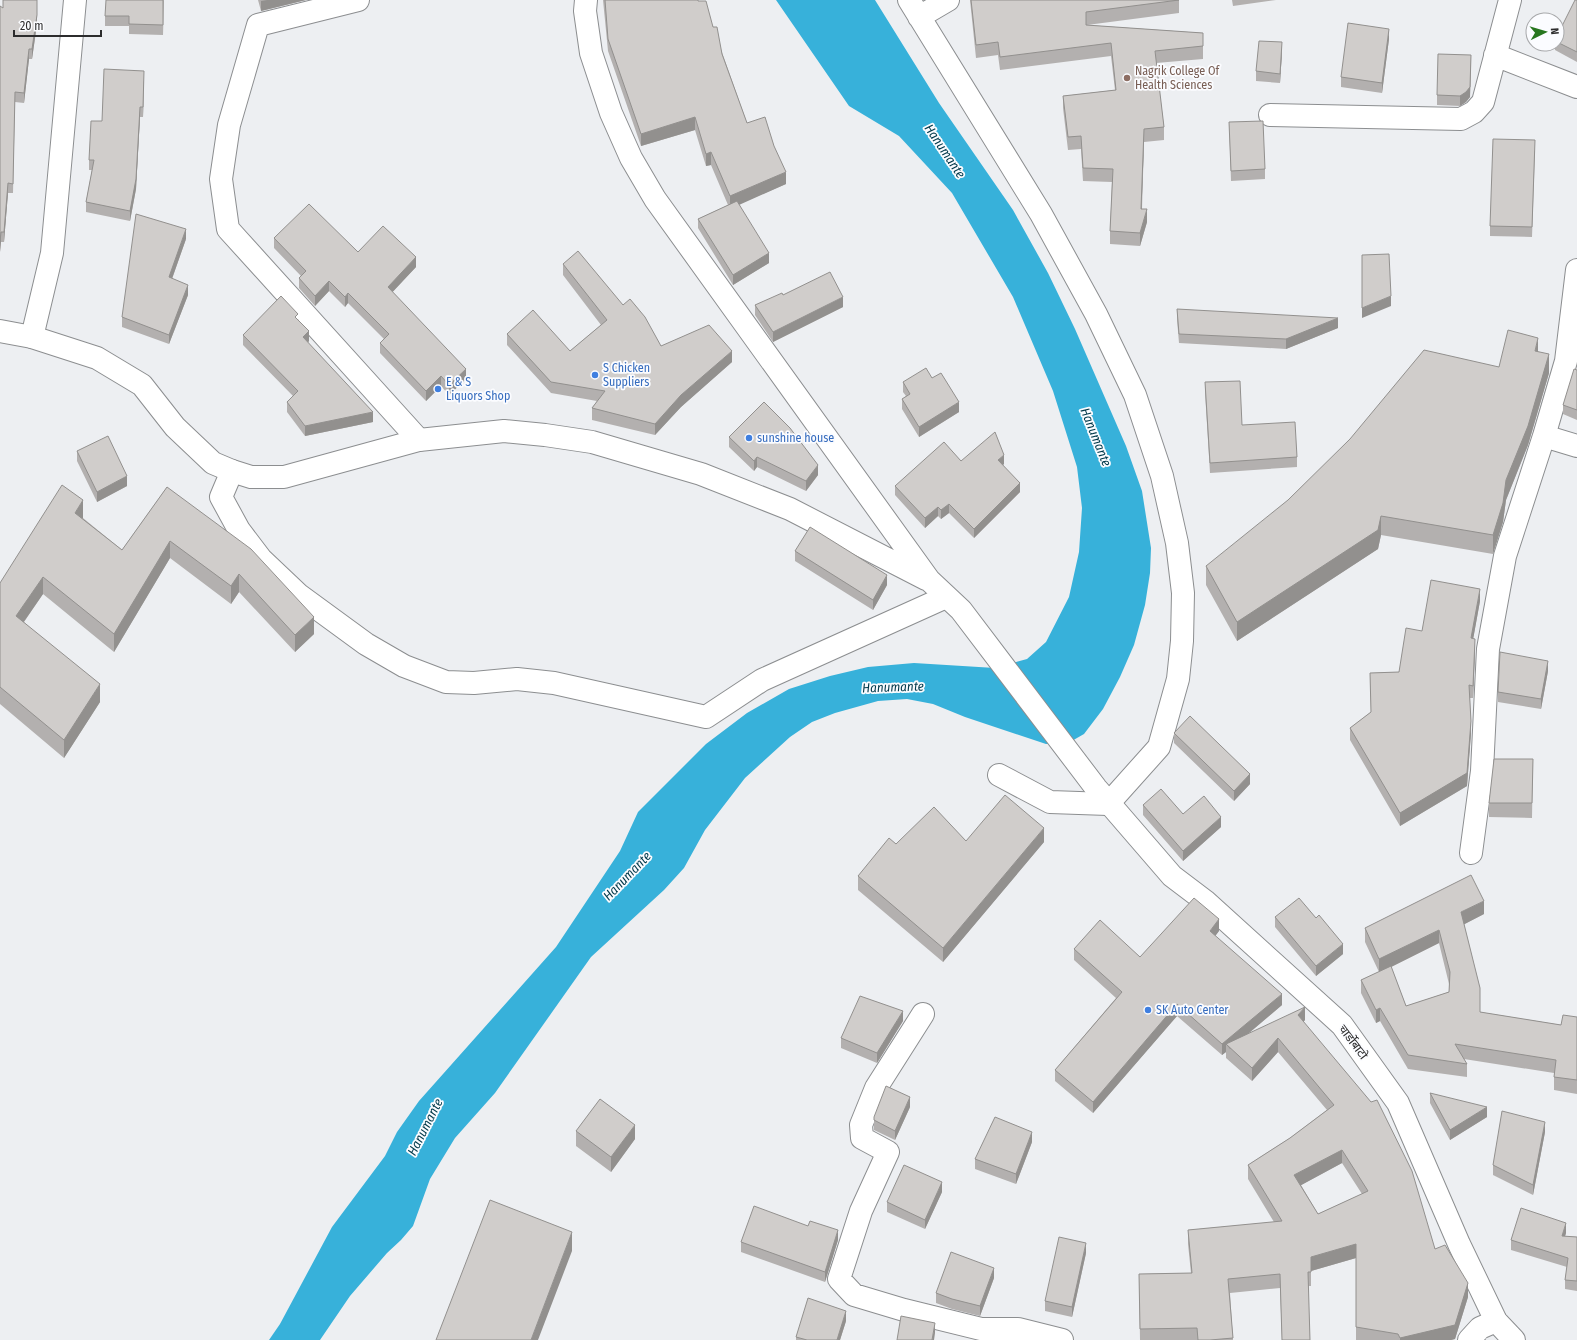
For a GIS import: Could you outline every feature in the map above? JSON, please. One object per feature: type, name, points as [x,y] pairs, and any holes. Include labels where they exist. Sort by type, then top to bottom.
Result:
[{"type":"street","points":[[32,338],[52,253],[75,0]]},
{"type":"street","points":[[358,0],[258,25],[229,125],[221,179],[228,229],[419,440]]},
{"type":"street","points":[[586,0],[585,11],[591,53],[611,113],[631,158],[655,199],[929,580]]},
{"type":"street","points":[[948,0],[914,9],[1041,214],[1096,314],[1135,395],[1162,476],[1177,543],[1183,593],[1182,641],[1178,679],[1159,747],[1102,796],[1050,802],[999,775]]},
{"type":"street","points":[[1270,115],[1461,119],[1474,112],[1483,102],[1510,0]]},
{"type":"street","points":[[1495,55],[1577,86]]},
{"type":"street","points":[[1471,853],[1482,771],[1488,649],[1505,556],[1544,436],[1566,361],[1577,270]]},
{"type":"street","points":[[0,331],[32,338],[97,358],[142,385],[181,432],[213,463],[251,477],[284,477],[419,440],[504,431],[592,442],[701,474],[790,509],[929,580]]},
{"type":"street","points":[[1544,436],[1577,446]]},
{"type":"street","points":[[232,471],[221,497],[238,530],[261,559],[299,595],[366,644],[404,666],[446,682],[474,683],[517,679],[554,683],[706,717],[762,680],[946,597]]},
{"type":"street","name":"चार्डोबाटो","points":[[929,580],[962,610],[1102,796],[1172,876],[1205,901],[1342,1025],[1398,1103],[1459,1244],[1496,1321],[1514,1340]]},
{"type":"street","points":[[923,1014],[876,1088],[861,1125],[862,1138],[888,1152],[860,1211],[839,1279],[854,1294],[904,1310],[981,1329],[1018,1329],[1062,1340]]},
{"type":"street","points":[[1469,1340],[1480,1328],[1496,1321]]},
{"type":"water","name":"Hanumante","points":[[776,0],[875,0],[939,103],[1013,210],[1048,273],[1075,329],[1126,446],[1142,491],[1151,548],[1150,573],[1145,605],[1134,645],[1120,677],[1103,709],[1084,734],[1070,742],[1046,744],[965,717],[933,704],[907,699],[878,701],[835,713],[812,722],[790,737],[745,778],[705,830],[684,868],[664,890],[591,957],[495,1093],[455,1138],[430,1179],[413,1226],[387,1253],[350,1296],[320,1340],[269,1340],[280,1324],[332,1227],[385,1156],[397,1132],[419,1101],[556,947],[620,851],[638,812],[706,744],[747,713],[789,689],[830,676],[868,667],[914,663],[995,668],[1027,659],[1046,642],[1069,597],[1079,552],[1082,508],[1077,467],[1053,391],[1013,297],[952,193],[899,136],[849,106]]},
{"type":"building","points":[[3,0],[37,0],[37,15],[32,49],[29,49],[24,93],[15,92],[13,184],[8,183],[4,232],[1,232],[0,242],[0,6],[3,8]]},
{"type":"building","points":[[106,0],[163,0],[163,25],[129,24],[129,16],[105,16]]},
{"type":"building","points":[[605,0],[706,1],[713,27],[717,27],[722,54],[747,123],[765,117],[774,146],[786,172],[730,196],[711,152],[706,154],[695,117],[641,134],[608,39]]},
{"type":"building","points":[[971,0],[1179,0],[1086,12],[1086,25],[1203,33],[1203,46],[1155,51],[1164,127],[1144,129],[1141,209],[1147,209],[1140,233],[1110,231],[1113,169],[1083,168],[1081,136],[1068,137],[1063,96],[1116,90],[1111,43],[1000,57],[998,42],[976,45]]},
{"type":"building","points":[[1575,0],[1577,0],[1577,52],[1565,46],[1565,20]]},
{"type":"building","points":[[1348,23],[1389,29],[1382,83],[1341,77]]},
{"type":"building","points":[[1259,41],[1282,42],[1280,74],[1256,71]]},
{"type":"building","points":[[1438,54],[1471,55],[1470,87],[1460,96],[1437,95]]},
{"type":"building","points":[[104,69],[144,71],[143,107],[140,107],[136,179],[130,211],[86,202],[94,160],[89,160],[91,121],[102,121]]},
{"type":"building","points":[[1263,121],[1265,169],[1231,171],[1229,122]]},
{"type":"building","points":[[1493,139],[1535,140],[1532,227],[1490,226]]},
{"type":"building","points":[[737,201],[769,253],[733,275],[698,219]]},
{"type":"building","points":[[309,204],[358,252],[383,226],[416,257],[388,287],[466,369],[449,385],[441,376],[426,391],[380,343],[389,334],[348,293],[345,297],[329,281],[315,296],[299,278],[306,271],[274,238]]},
{"type":"building","points":[[136,214],[186,229],[169,277],[188,285],[169,335],[122,317]]},
{"type":"building","points":[[578,251],[623,305],[630,299],[645,317],[661,346],[709,325],[732,351],[681,395],[655,424],[592,408],[605,391],[551,382],[507,334],[533,310],[570,351],[607,320],[563,264]]},
{"type":"building","points":[[1389,254],[1391,296],[1362,308],[1362,255]]},
{"type":"building","points":[[830,272],[843,297],[773,332],[755,305],[782,293],[783,295]]},
{"type":"building","points":[[281,296],[298,314],[295,317],[309,331],[303,337],[373,412],[305,426],[287,402],[298,391],[243,335]]},
{"type":"building","points":[[1177,309],[1338,318],[1286,339],[1179,334]]},
{"type":"building","points":[[1508,330],[1538,338],[1535,351],[1549,354],[1528,426],[1506,480],[1503,503],[1493,535],[1381,516],[1378,530],[1237,622],[1206,566],[1288,500],[1350,439],[1424,350],[1499,367]]},
{"type":"building","points":[[926,368],[932,378],[941,373],[959,402],[919,427],[902,399],[910,394],[903,382]]},
{"type":"building","points":[[1574,369],[1577,370],[1577,410],[1563,405]]},
{"type":"building","points":[[1240,381],[1242,425],[1295,422],[1297,457],[1210,463],[1205,382]]},
{"type":"building","points":[[764,402],[790,428],[818,465],[806,481],[757,457],[754,461],[729,437]]},
{"type":"building","points":[[995,432],[1004,455],[998,460],[1020,483],[974,529],[949,504],[941,510],[938,507],[925,518],[895,486],[944,442],[961,461]]},
{"type":"building","points":[[108,436],[127,476],[97,492],[77,451]]},
{"type":"building","points":[[62,485],[83,500],[75,513],[122,550],[167,487],[251,549],[314,617],[295,635],[239,574],[231,586],[170,541],[114,634],[43,577],[16,616],[100,684],[64,740],[0,687],[0,583]]},
{"type":"building","points":[[810,527],[887,575],[873,600],[795,551]]},
{"type":"building","points":[[1431,580],[1480,589],[1471,638],[1475,639],[1473,686],[1469,685],[1471,721],[1467,773],[1400,813],[1350,728],[1371,712],[1370,673],[1399,672],[1406,628],[1422,631]]},
{"type":"building","points":[[1500,652],[1548,661],[1541,699],[1498,692]]},
{"type":"building","points":[[1190,716],[1250,774],[1234,791],[1174,733]]},
{"type":"building","points":[[1494,759],[1533,759],[1532,803],[1489,803]]},
{"type":"building","points":[[1161,789],[1183,814],[1204,796],[1221,817],[1183,851],[1143,805]]},
{"type":"building","points":[[1005,795],[1044,828],[943,948],[858,876],[889,838],[896,844],[934,807],[966,841]]},
{"type":"building","points":[[1471,875],[1484,901],[1461,912],[1480,988],[1480,1012],[1561,1025],[1563,1015],[1577,1017],[1577,1080],[1554,1077],[1556,1060],[1455,1044],[1467,1064],[1408,1055],[1380,1008],[1376,1010],[1361,980],[1391,966],[1406,1006],[1449,992],[1450,972],[1439,930],[1379,959],[1365,928]]},
{"type":"building","points":[[1194,898],[1219,919],[1210,931],[1282,994],[1222,1044],[1177,1004],[1093,1102],[1055,1070],[1122,992],[1074,949],[1100,920],[1140,957]]},
{"type":"building","points":[[1299,898],[1316,918],[1319,915],[1343,944],[1316,966],[1275,917]]},
{"type":"building","points":[[860,996],[903,1011],[877,1053],[841,1038]]},
{"type":"building","points":[[1305,1007],[1298,1015],[1371,1102],[1377,1100],[1412,1171],[1435,1249],[1445,1245],[1468,1283],[1455,1325],[1400,1338],[1398,1334],[1356,1327],[1356,1244],[1311,1257],[1311,1272],[1308,1272],[1310,1340],[1282,1340],[1280,1274],[1228,1279],[1233,1338],[1198,1340],[1197,1328],[1140,1329],[1139,1274],[1192,1273],[1188,1230],[1282,1221],[1248,1165],[1290,1138],[1334,1105],[1278,1038],[1252,1068],[1226,1044]],"holes":[[[1342,1150],[1368,1191],[1318,1214],[1294,1175]]]},
{"type":"building","points":[[886,1086],[910,1097],[895,1131],[874,1120]]},
{"type":"building","points":[[1430,1093],[1487,1107],[1450,1130]]},
{"type":"building","points":[[600,1099],[635,1125],[611,1157],[576,1131]]},
{"type":"building","points":[[1502,1111],[1545,1122],[1533,1185],[1493,1165]]},
{"type":"building","points":[[995,1117],[1032,1132],[1016,1174],[975,1159]]},
{"type":"building","points":[[904,1165],[942,1182],[925,1220],[887,1202]]},
{"type":"building","points":[[490,1200],[572,1232],[531,1340],[436,1340]]},
{"type":"building","points":[[754,1206],[808,1226],[810,1221],[838,1230],[825,1272],[741,1242]]},
{"type":"building","points":[[1521,1208],[1566,1223],[1562,1236],[1577,1237],[1577,1281],[1565,1280],[1568,1258],[1511,1240]]},
{"type":"building","points":[[1059,1237],[1086,1243],[1072,1307],[1045,1301]]},
{"type":"building","points":[[951,1252],[994,1268],[980,1306],[952,1299],[936,1293]]},
{"type":"building","points":[[808,1298],[846,1311],[837,1340],[807,1340],[796,1337]]},
{"type":"building","points":[[901,1316],[935,1323],[932,1340],[897,1340]]},
{"type":"place","name":"Nagrik College Of Health Sciences","points":[[1127,78]]},
{"type":"place","name":"S Chicken Suppliers","points":[[595,375]]},
{"type":"place","name":"E & S Liquors Shop","points":[[438,389]]},
{"type":"place","name":"sunshine house","points":[[749,438]]},
{"type":"place","name":"SK Auto Center","points":[[1148,1010]]}]
